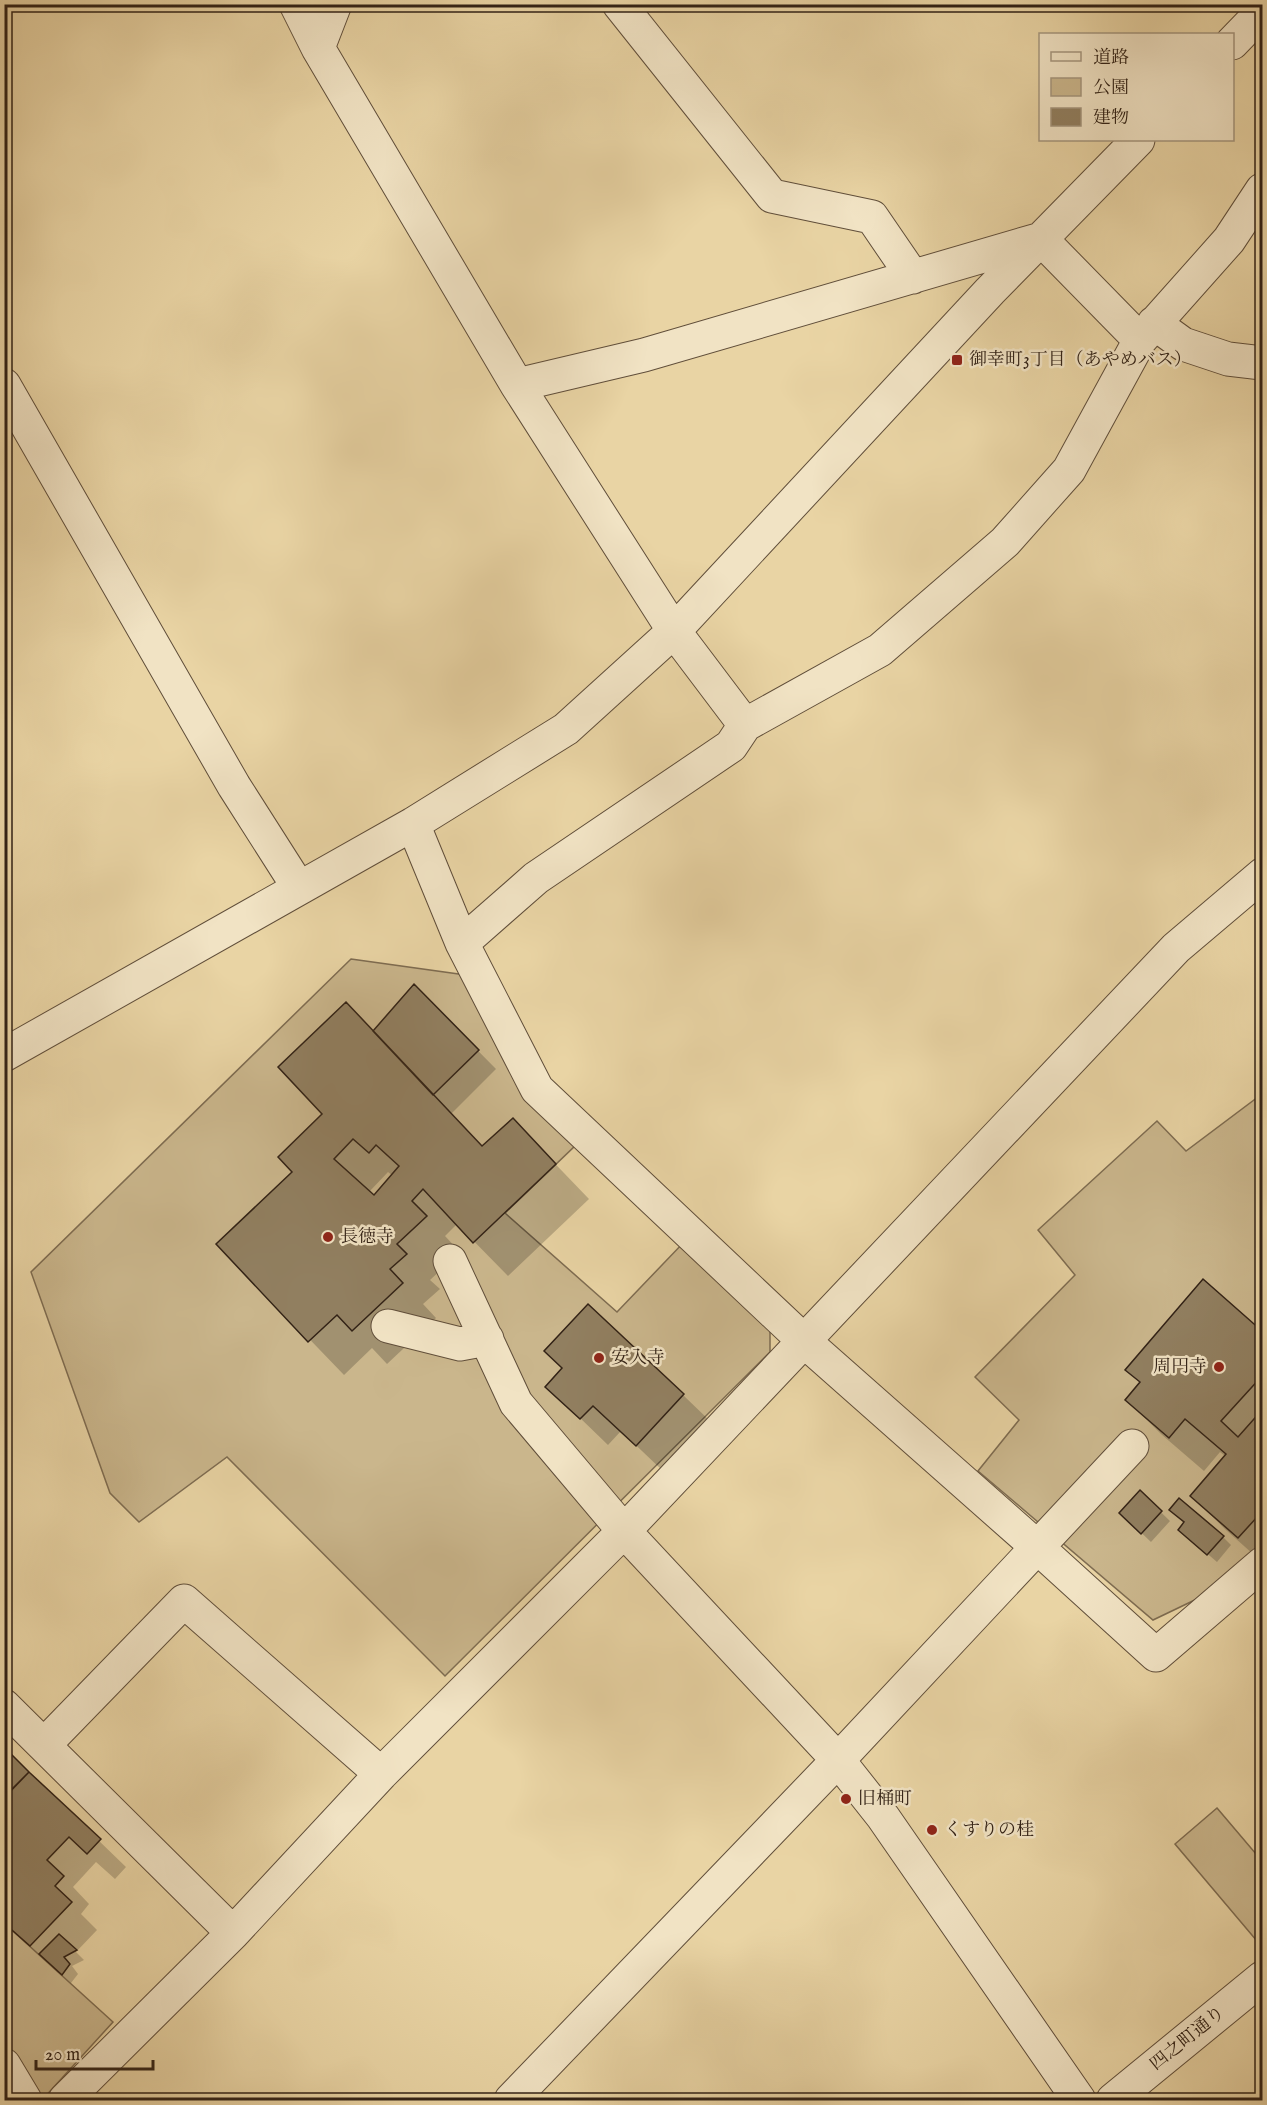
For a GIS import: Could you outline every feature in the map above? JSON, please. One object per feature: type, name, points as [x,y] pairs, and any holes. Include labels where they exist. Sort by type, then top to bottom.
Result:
[{"type":"street","points":[[296,4],[318,48],[517,385],[674,631],[745,725]]},
{"type":"street","points":[[318,48],[335,4]]},
{"type":"street","points":[[619,4],[772,196],[872,217],[913,277]]},
{"type":"street","points":[[1234,42],[1263,12]]},
{"type":"street","points":[[4,1055],[413,824],[566,729],[674,631],[1041,239],[1137,141]]},
{"type":"street","points":[[462,943],[536,878],[731,746],[745,725],[880,650],[1005,542],[1069,470],[1147,332],[1229,240],[1263,190]]},
{"type":"street","points":[[517,385],[644,355],[1041,239]]},
{"type":"street","points":[[1041,239],[1147,332],[1228,359],[1263,363]]},
{"type":"street","points":[[4,385],[234,786],[299,888]]},
{"type":"street","points":[[413,824],[462,943],[537,1089],[803,1340],[1036,1546],[1155,1655],[1263,1564]]},
{"type":"street","points":[[65,2100],[233,1933],[381,1774],[624,1531],[1176,948],[1263,875]]},
{"type":"street","points":[[450,1261],[516,1403],[624,1531],[838,1760],[883,1817],[1079,2100]]},
{"type":"street","points":[[388,1326],[460,1344],[487,1339]]},
{"type":"street","points":[[519,2097],[1132,1446]]},
{"type":"street","points":[[44,1745],[184,1601],[381,1774]]},
{"type":"street","points":[[4,1706],[233,1933]]},
{"type":"street","name":"四之町通り","points":[[1113,2100],[1263,1978]]},
{"type":"street","points":[[4,2065],[25,2100]]},
{"type":"green space","points":[[351,959],[480,977],[578,1143],[505,1213],[617,1312],[685,1241],[770,1325],[770,1352],[445,1676],[227,1457],[139,1522],[110,1493],[31,1272]]},
{"type":"green space","points":[[1262,1094],[1262,1543],[1201,1597],[1153,1620],[978,1471],[1019,1420],[975,1377],[1075,1275],[1038,1230],[1157,1121],[1186,1151]]},
{"type":"green space","points":[[1217,1808],[1262,1861],[1262,1947],[1175,1844]]},
{"type":"green space","points":[[4,1923],[113,2022],[42,2100],[5,2100]]},
{"type":"building","points":[[414,984],[479,1050],[433,1095],[373,1031]]},
{"type":"building","points":[[346,1002],[482,1146],[513,1118],[556,1164],[473,1243],[423,1189],[412,1201],[427,1216],[397,1244],[407,1254],[390,1269],[403,1283],[352,1331],[337,1315],[308,1342],[216,1244],[292,1172],[278,1157],[322,1114],[278,1067]],"holes":[[[353,1139],[369,1153],[376,1145],[399,1166],[374,1195],[334,1159]]]},
{"type":"building","points":[[1203,1279],[1262,1331],[1262,1376],[1221,1421],[1238,1437],[1262,1410],[1262,1520],[1258,1516],[1238,1538],[1190,1496],[1226,1454],[1185,1419],[1169,1438],[1125,1400],[1140,1382],[1125,1370]]},
{"type":"building","points":[[588,1304],[684,1394],[636,1446],[593,1406],[580,1419],[545,1387],[562,1368],[544,1351]]},
{"type":"building","points":[[1140,1490],[1162,1511],[1141,1534],[1119,1513]]},
{"type":"building","points":[[1179,1498],[1224,1536],[1207,1555],[1178,1530],[1184,1522],[1169,1510]]},
{"type":"building","points":[[4,1747],[29,1772],[8,1793],[4,1790]]},
{"type":"building","points":[[29,1772],[101,1839],[87,1854],[69,1837],[47,1860],[64,1876],[55,1886],[72,1902],[30,1946],[4,1923],[4,1798]]},
{"type":"building","points":[[59,1934],[77,1950],[64,1957],[70,1964],[62,1975],[39,1954]]},
{"type":"place","name":"御幸町3丁目（あやめバス）","points":[[957,360]]},
{"type":"place","name":"長徳寺","points":[[328,1237]]},
{"type":"place","name":"安入寺","points":[[599,1358]]},
{"type":"place","name":"周円寺","points":[[1219,1367]]},
{"type":"place","name":"旧桶町","points":[[846,1799]]},
{"type":"place","name":"くすりの桂","points":[[932,1830]]}]
